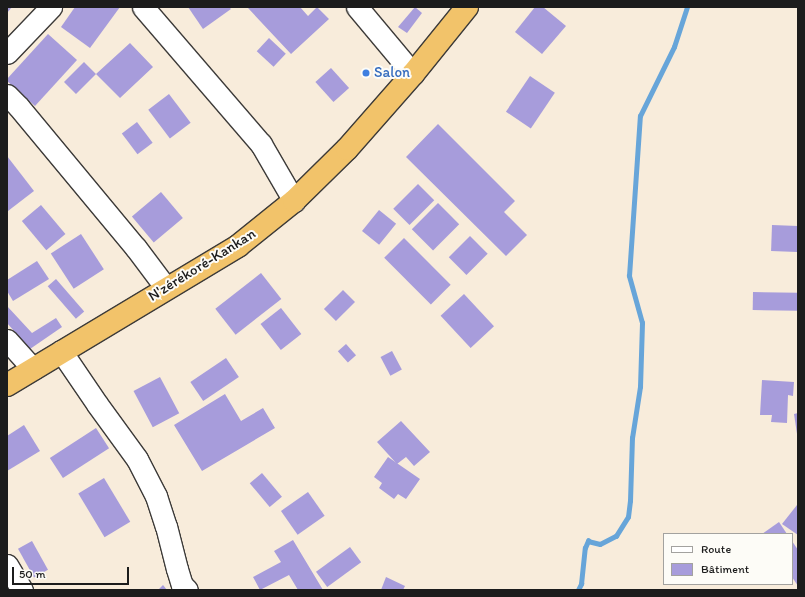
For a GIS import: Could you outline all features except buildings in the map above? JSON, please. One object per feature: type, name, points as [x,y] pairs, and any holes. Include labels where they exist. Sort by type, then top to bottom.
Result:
[{"type":"highway","name":"N'zérékoré-Kankan","points":[[7,385],[238,246],[294,201],[347,149],[413,74],[467,7]]},
{"type":"street","points":[[7,53],[51,7]]},
{"type":"street","points":[[143,7],[261,144],[294,201]]},
{"type":"street","points":[[357,7],[413,74]]},
{"type":"street","points":[[7,95],[18,106],[136,248],[166,288]]},
{"type":"street","points":[[7,340],[33,368]]},
{"type":"street","points":[[62,351],[97,404],[137,459],[156,496],[166,526],[177,569],[182,584],[187,590]]},
{"type":"street","points":[[7,565],[22,590]]},
{"type":"waterway","points":[[578,590],[581,584],[585,548],[588,541],[600,544],[616,536],[628,517],[632,438],[640,387],[642,323],[629,276],[640,116],[674,47],[687,7]]},
{"type":"place","name":"Salon","points":[[366,73]]}]
